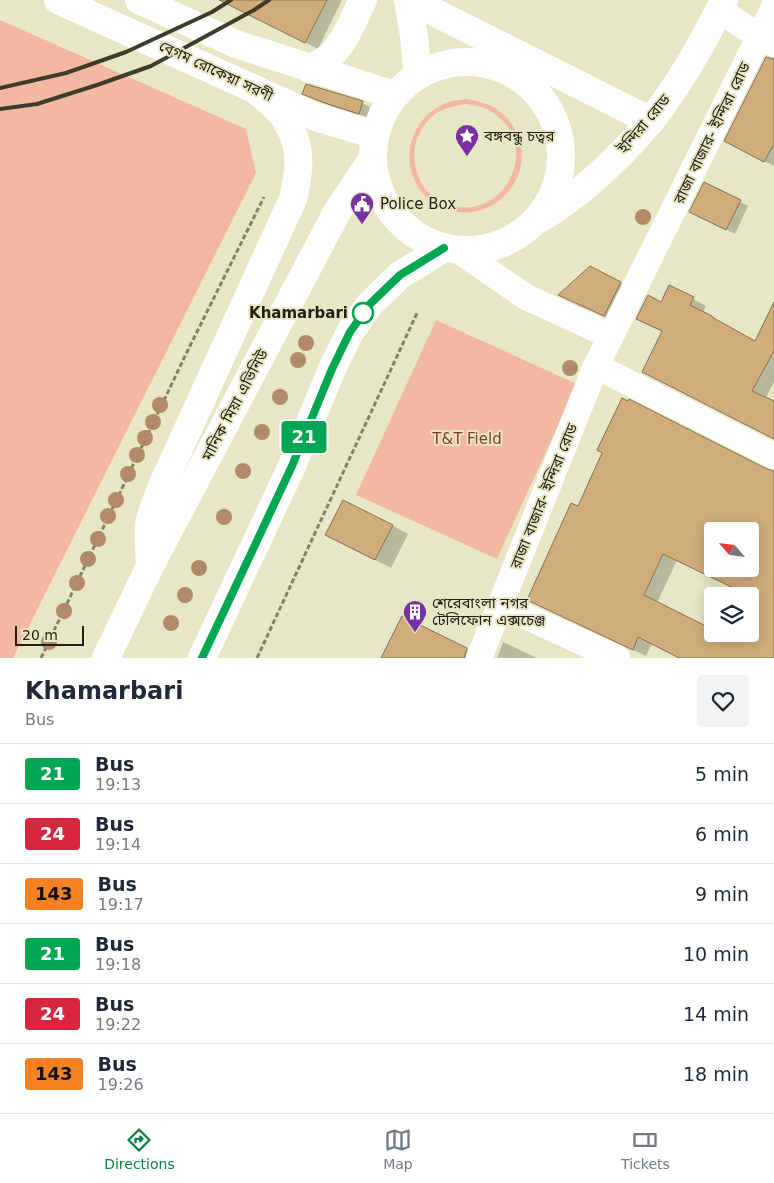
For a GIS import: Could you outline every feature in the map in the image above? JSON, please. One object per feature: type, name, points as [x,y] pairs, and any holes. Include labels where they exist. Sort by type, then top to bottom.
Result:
[{"type":"main road","name":"বেগম রোকেয়া সরণী","points":[[58,0],[316,117],[374,146]]},
{"type":"main road","points":[[139,0],[236,44],[394,96]]},
{"type":"main road","points":[[310,68],[323,62],[334,53],[363,0]]},
{"type":"main road","points":[[409,0],[418,76]]},
{"type":"main road","points":[[409,0],[651,121]]},
{"type":"main road","name":"ইন্দিরা রোড","points":[[534,222],[574,196],[597,177],[651,121],[687,68],[721,5]]},
{"type":"main road","name":"মানিক মিয়া এভিনিউ","points":[[106,658],[150,566],[337,212],[374,146],[381,117],[394,96],[418,76],[436,67],[455,62],[475,62],[495,66],[513,73],[529,84],[542,99],[552,116],[559,134],[562,154],[560,174],[554,193],[534,222]]},
{"type":"main road","points":[[150,566],[149,524],[154,505],[293,199],[299,174],[297,144],[283,114],[253,88]]},
{"type":"main road","points":[[374,146],[374,169],[379,190],[390,210],[405,227],[423,240],[451,249],[472,251],[486,249],[515,237],[534,222]]},
{"type":"main road","points":[[202,658],[292,466],[332,369],[350,332],[370,304],[400,275],[451,249]]},
{"type":"street","points":[[721,5],[767,41],[774,7]]},
{"type":"street","name":"রাজা বাজার- ইন্দিরা রোড","points":[[480,658],[596,366],[767,41]]},
{"type":"street","points":[[451,249],[526,297],[611,336]]},
{"type":"street","points":[[596,366],[774,456]]},
{"type":"street","points":[[501,604],[617,658]]},
{"type":"path","points":[[41,658],[187,352],[265,195]]},
{"type":"path","points":[[257,658],[418,311]]},
{"type":"green space","points":[[0,20],[246,129],[256,173],[13,658],[0,658]]},
{"type":"green space","points":[[466,99],[486,104],[503,114],[519,138],[522,152],[518,174],[505,196],[498,202],[476,211],[458,212],[444,208],[428,199],[417,186],[411,171],[409,155],[412,139],[420,124],[431,112],[449,102]],"holes":[[[466,104],[487,109],[496,114],[513,136],[516,153],[514,169],[507,184],[496,196],[482,204],[466,207],[445,203],[429,193],[419,178],[415,159],[417,140],[426,123],[441,111]]]},
{"type":"green space","name":"T&T Field","points":[[436,320],[577,384],[497,559],[356,495]]},
{"type":"building","points":[[219,0],[327,0],[305,43]]},
{"type":"building","points":[[766,57],[774,59],[774,144],[764,162],[724,141]]},
{"type":"building","points":[[306,84],[363,101],[359,114],[302,94]]},
{"type":"building","points":[[704,182],[741,200],[726,230],[689,212]]},
{"type":"building","points":[[590,266],[621,282],[604,316],[558,295]]},
{"type":"building","points":[[669,285],[694,297],[690,305],[755,341],[774,302],[774,351],[752,391],[774,401],[774,439],[642,372],[662,331],[636,319],[648,295],[661,302]]},
{"type":"building","points":[[622,398],[628,401],[629,399],[774,471],[774,658],[679,658],[638,637],[633,650],[527,600],[571,503],[578,506],[602,453],[597,450]],"holes":[[[704,522],[759,522],[759,578],[713,578],[731,587],[759,587],[759,642],[704,642],[704,625],[644,595],[663,554],[704,574]]]},
{"type":"building","points":[[343,500],[393,525],[375,560],[325,535]]},
{"type":"building","name":"শেরেবাংলা নগর টেলিফোন এক্সচেঞ্জ","points":[[402,616],[467,648],[464,658],[381,658]]},
{"type":"railway","points":[[0,88],[66,73],[126,52],[212,12],[231,0]]},
{"type":"railway","points":[[0,109],[37,104],[151,66],[269,0]]},
{"type":"bus line","name":"21","points":[[202,658],[292,466],[332,369],[350,332],[370,304],[400,275],[444,248]]},
{"type":"place","name":"বঙ্গবন্ধু চত্বর","points":[[467,157]]},
{"type":"place","name":"Police Box","points":[[362,225]]},
{"type":"place","name":"Khamarbari","points":[[363,313]]},
{"type":"place","name":"শেরেবাংলা নগর টেলিফোন এক্সচেঞ্জ","points":[[415,633]]}]
